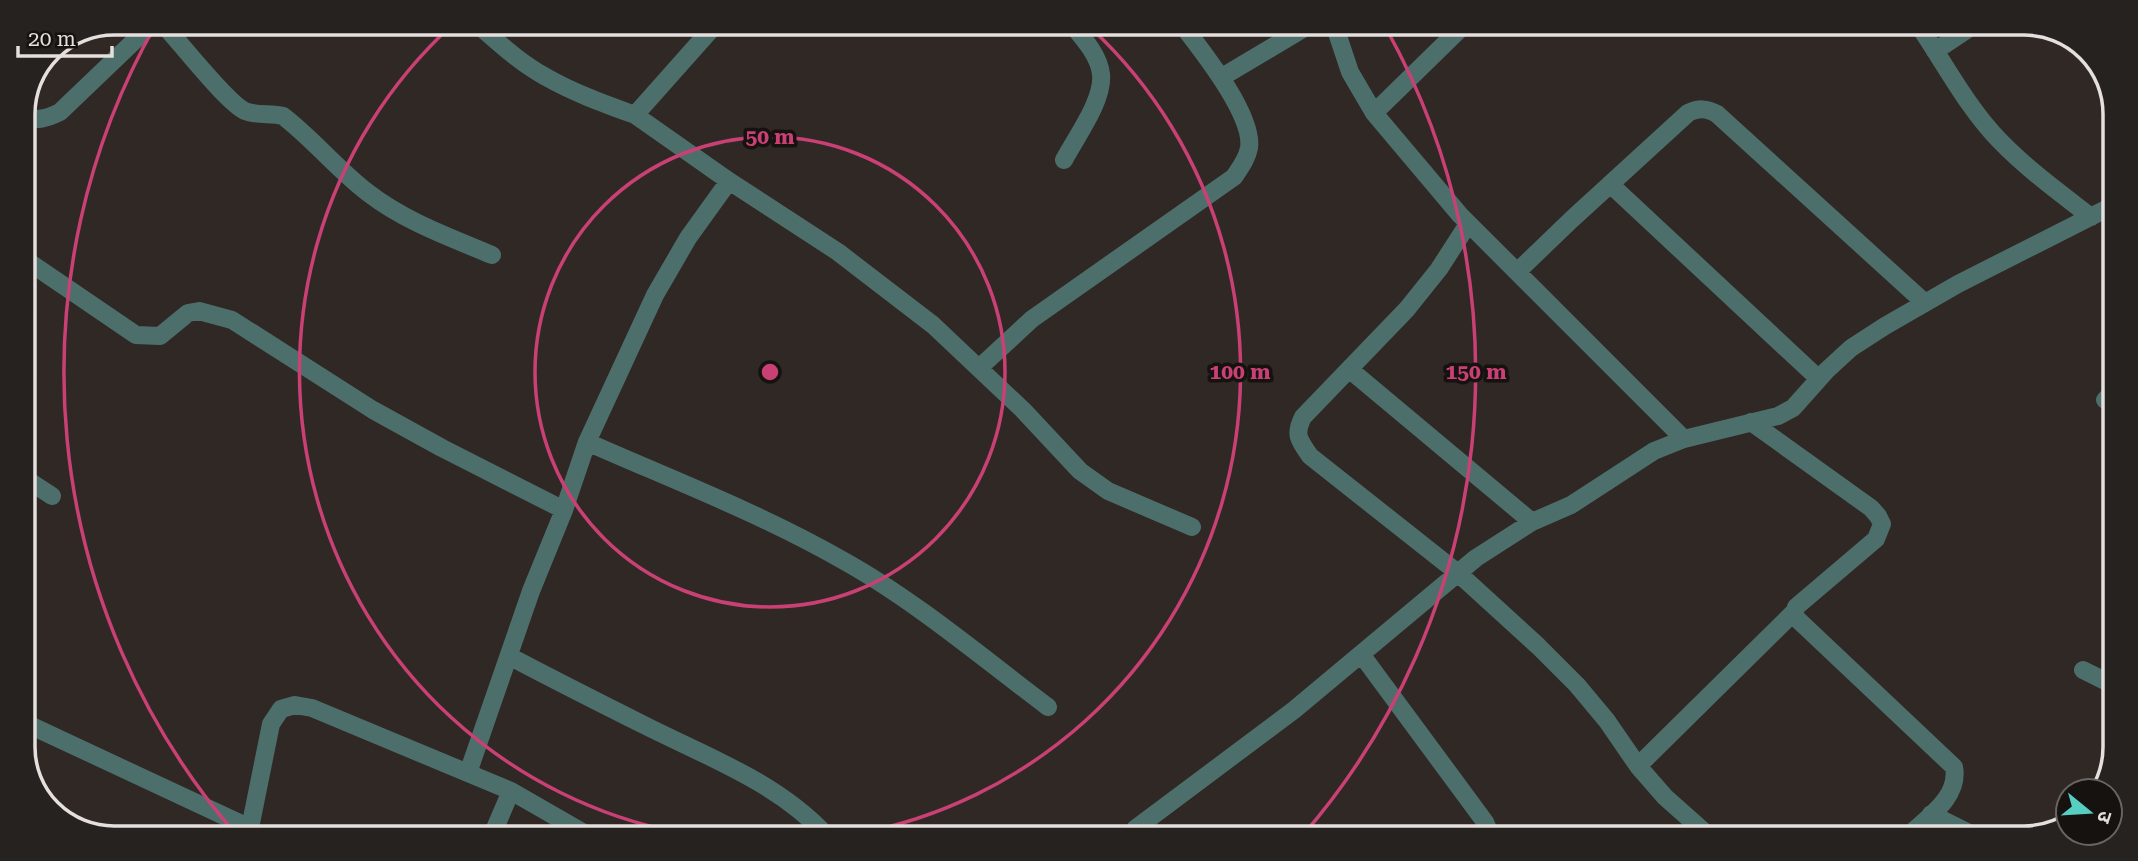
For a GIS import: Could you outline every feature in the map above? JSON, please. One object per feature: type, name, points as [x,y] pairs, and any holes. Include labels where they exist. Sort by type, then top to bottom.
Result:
[{"type":"street","points":[[35,119],[60,112],[140,35]]},
{"type":"street","points":[[173,35],[235,105],[252,113],[274,113],[283,116],[365,191],[386,206],[416,223],[492,254]]},
{"type":"street","points":[[490,35],[513,55],[545,76],[589,98],[635,115],[858,267],[933,325],[1023,410],[1080,471],[1108,491],[1192,527]]},
{"type":"street","points":[[635,115],[706,35]]},
{"type":"street","points":[[1064,160],[1096,103],[1100,86],[1101,73],[1095,56],[1080,35]]},
{"type":"street","points":[[979,368],[1032,319],[1234,177],[1244,162],[1250,147],[1248,132],[1222,78],[1190,35]]},
{"type":"street","points":[[1222,78],[1293,35]]},
{"type":"street","points":[[1338,35],[1350,72],[1374,113],[1468,223],[1684,439]]},
{"type":"street","points":[[1374,113],[1454,35]]},
{"type":"street","points":[[1925,35],[1969,102],[1998,139],[2024,164],[2091,217]]},
{"type":"street","points":[[1936,51],[1959,35]]},
{"type":"street","points":[[1517,272],[1688,113],[1698,108],[1709,110],[1727,123],[1925,303]]},
{"type":"street","points":[[468,773],[531,591],[564,510],[587,442],[655,295],[688,238],[729,181]]},
{"type":"street","points":[[1610,184],[1819,379]]},
{"type":"street","points":[[1144,826],[1294,710],[1476,558],[1532,522],[1571,505],[1654,451],[1684,439],[1778,416],[1793,408],[1851,348],[1958,284],[2103,211]]},
{"type":"street","points":[[1468,223],[1439,269],[1407,309],[1303,417],[1298,428],[1300,441],[1310,456],[1458,573],[1577,685],[1607,721],[1638,766],[1665,797],[1698,826]]},
{"type":"street","points":[[35,266],[136,335],[160,336],[188,313],[199,311],[232,320],[373,410],[564,510]]},
{"type":"street","points":[[1349,369],[1532,522]]},
{"type":"street","points":[[1638,766],[1797,607],[1876,539],[1882,524],[1871,508],[1751,422]]},
{"type":"street","points":[[587,442],[743,511],[846,562],[904,600],[1048,707]]},
{"type":"street","points":[[35,485],[52,496]]},
{"type":"street","points":[[1794,612],[1797,621],[1954,767],[1954,787],[1946,800],[1918,826]]},
{"type":"street","points":[[1361,654],[1487,826]]},
{"type":"street","points":[[509,656],[720,761],[780,795],[816,826]]},
{"type":"street","points":[[2083,670],[2103,680]]},
{"type":"street","points":[[250,826],[271,724],[281,709],[295,705],[313,708],[511,791],[572,826]]},
{"type":"street","points":[[35,728],[241,826]]},
{"type":"street","points":[[495,826],[511,791]]},
{"type":"street","points":[[1931,814],[1955,826]]}]
